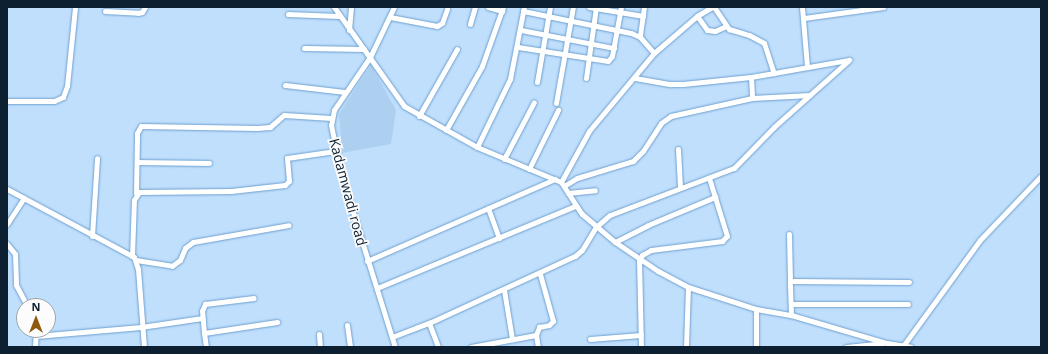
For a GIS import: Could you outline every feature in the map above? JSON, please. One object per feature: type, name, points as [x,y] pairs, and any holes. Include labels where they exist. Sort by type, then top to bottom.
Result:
[{"type":"street","points":[[7,101],[54,101],[62,97],[66,86],[74,7]]},
{"type":"street","points":[[105,11],[140,12],[145,7]]},
{"type":"street","points":[[334,7],[397,98],[419,116],[477,147],[562,184],[575,206],[596,226],[639,260],[688,287],[756,309],[791,315],[887,343],[911,347]]},
{"type":"street","points":[[349,30],[351,7]]},
{"type":"street","name":"Kadamwadi road","points":[[394,7],[370,57],[345,92],[331,118],[335,151],[367,261],[395,347]]},
{"type":"street","points":[[470,24],[475,7]]},
{"type":"street","points":[[446,130],[482,66],[502,9],[488,7]]},
{"type":"street","points":[[537,82],[550,7]]},
{"type":"street","points":[[556,102],[573,7]]},
{"type":"street","points":[[589,7],[620,10],[643,16]]},
{"type":"street","points":[[640,37],[644,7]]},
{"type":"street","points":[[562,184],[589,131],[635,78],[654,53],[706,9],[713,7],[726,26],[749,34],[764,44],[774,73]]},
{"type":"street","points":[[802,7],[807,67]]},
{"type":"street","points":[[804,18],[883,7]]},
{"type":"street","points":[[586,78],[595,8]]},
{"type":"street","points":[[390,17],[437,26],[442,23],[447,9]]},
{"type":"street","points":[[477,147],[505,93],[518,47],[524,9],[549,17],[618,30],[640,37],[654,53]]},
{"type":"street","points":[[518,47],[608,61],[614,48],[620,10]]},
{"type":"street","points":[[288,14],[339,16]]},
{"type":"street","points":[[697,16],[707,30],[715,31],[726,26]]},
{"type":"street","points":[[521,30],[591,42],[614,48]]},
{"type":"street","points":[[304,48],[364,49]]},
{"type":"street","points":[[419,116],[457,49]]},
{"type":"street","points":[[392,337],[429,323],[540,274],[582,250],[596,226],[610,215],[680,187],[734,168],[774,127],[849,60],[751,77],[675,84],[635,78]]},
{"type":"street","points":[[751,77],[752,98]]},
{"type":"street","points":[[285,85],[345,92]]},
{"type":"street","points":[[562,184],[633,161],[644,151],[661,123],[671,116],[752,98],[810,94]]},
{"type":"street","points":[[504,159],[534,102]]},
{"type":"street","points":[[529,169],[558,110]]},
{"type":"street","points":[[132,256],[136,194],[137,133],[141,126],[257,128],[270,127],[284,115],[331,118]]},
{"type":"street","points":[[678,148],[680,187]]},
{"type":"street","points":[[136,194],[142,191],[231,191],[286,185],[289,181],[287,158],[335,151]]},
{"type":"street","points":[[92,236],[97,158]]},
{"type":"street","points":[[136,162],[209,163]]},
{"type":"street","points":[[903,346],[980,240],[1041,176]]},
{"type":"street","points":[[639,260],[651,250],[726,239],[727,232],[709,178]]},
{"type":"street","points":[[367,261],[555,180]]},
{"type":"street","points":[[7,189],[92,236],[132,256],[136,260],[172,266],[180,260],[188,244],[193,242],[289,225]]},
{"type":"street","points":[[568,194],[595,190]]},
{"type":"street","points":[[615,242],[648,224],[715,197]]},
{"type":"street","points":[[7,224],[24,198]]},
{"type":"street","points":[[377,288],[575,206]]},
{"type":"street","points":[[488,208],[499,238]]},
{"type":"street","points":[[789,234],[791,315]]},
{"type":"street","points":[[7,244],[15,254],[16,285],[23,298]]},
{"type":"street","points":[[136,260],[141,328],[144,347]]},
{"type":"street","points":[[639,260],[641,347]]},
{"type":"street","points":[[538,347],[536,335],[538,327],[549,325],[553,318],[540,274]]},
{"type":"street","points":[[790,281],[909,282]]},
{"type":"street","points":[[686,347],[688,287]]},
{"type":"street","points":[[504,290],[512,339]]},
{"type":"street","points":[[206,347],[202,311],[206,304],[254,298]]},
{"type":"street","points":[[791,304],[908,304]]},
{"type":"street","points":[[756,309],[756,347]]},
{"type":"street","points":[[56,332],[141,328],[202,318]]},
{"type":"street","points":[[204,333],[277,322]]},
{"type":"street","points":[[429,323],[438,347]]},
{"type":"street","points":[[346,325],[350,347]]},
{"type":"street","points":[[318,334],[320,347]]},
{"type":"street","points":[[472,347],[536,335]]},
{"type":"street","points":[[590,339],[641,335]]},
{"type":"street","points":[[846,347],[887,343]]},
{"type":"shaded area","points":[[371,65],[396,110],[391,144],[342,153],[339,114]]}]
